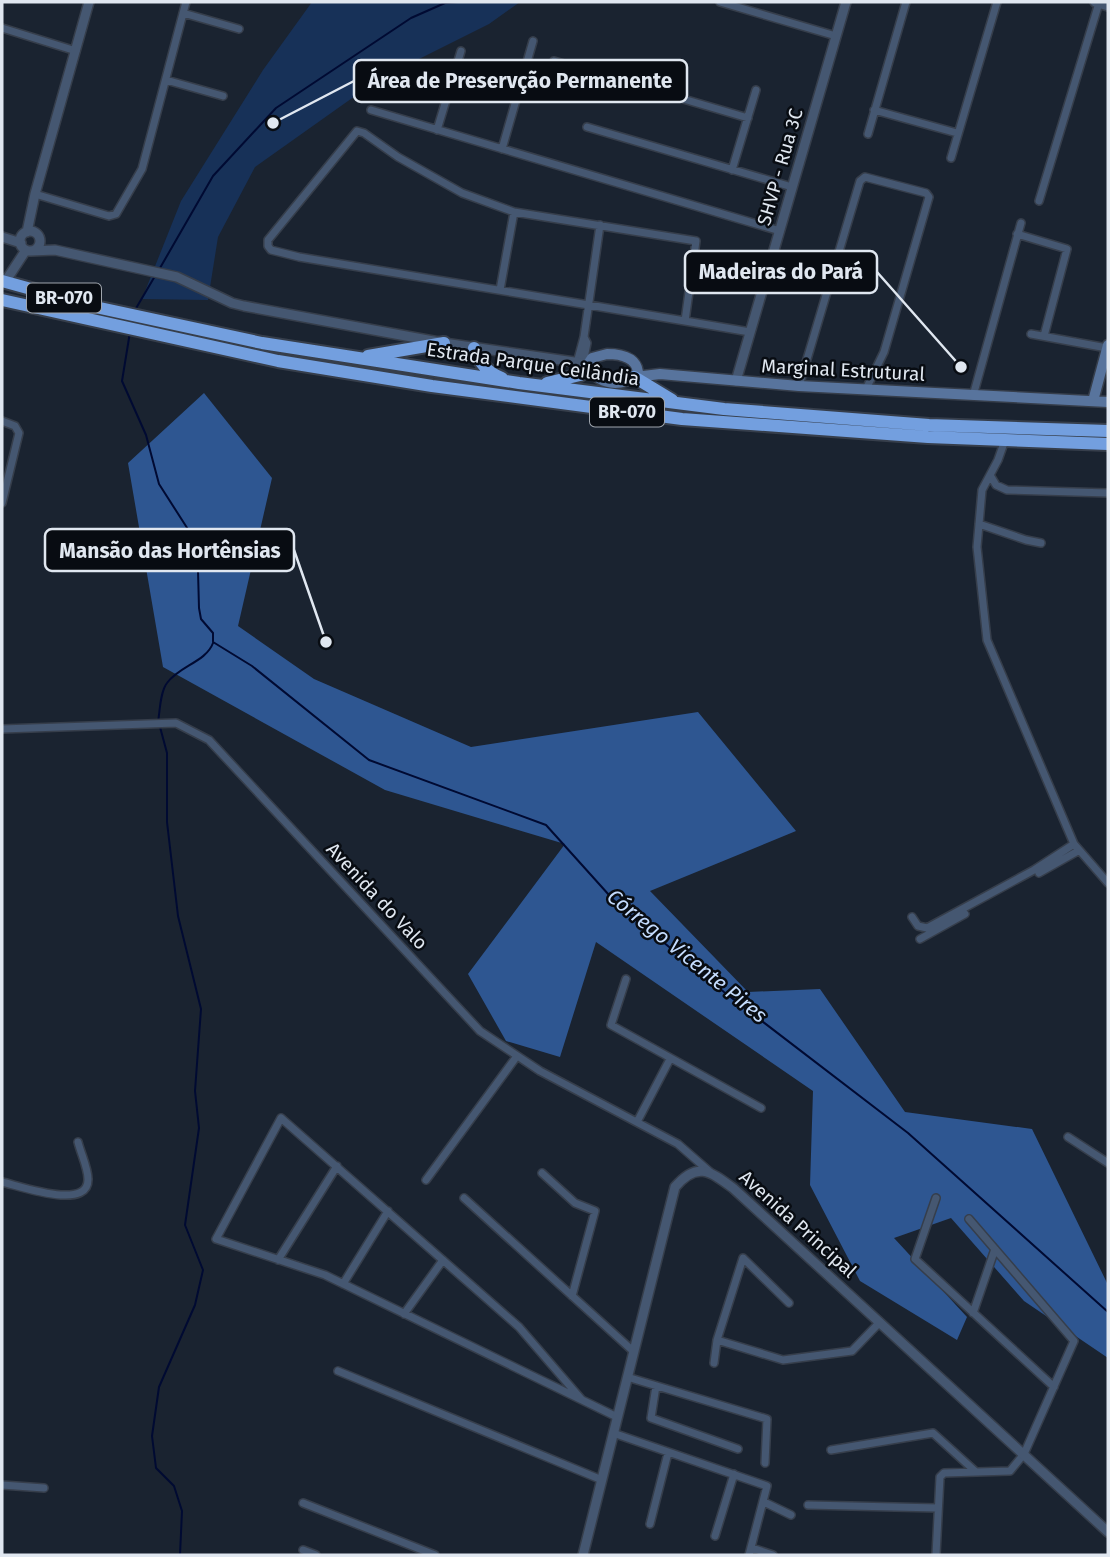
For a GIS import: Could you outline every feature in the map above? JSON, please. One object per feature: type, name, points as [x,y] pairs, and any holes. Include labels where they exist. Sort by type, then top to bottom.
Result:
[{"type":"highway","name":"Estrada Parque Ceilândia","points":[[3,282],[261,343],[525,384],[682,404],[929,425],[1108,431]]},
{"type":"highway","name":"Estrada Parque Ceilândia","points":[[2,300],[278,361],[432,386],[682,419],[914,436],[1108,444]]},
{"type":"highway","points":[[2,306],[28,307]]},
{"type":"highway","points":[[354,358],[444,343]]},
{"type":"highway","points":[[474,348],[480,364],[493,375],[525,384],[568,379],[584,365]]},
{"type":"highway","points":[[636,374],[652,389],[682,404]]},
{"type":"main road","points":[[1093,401],[1108,346]]},
{"type":"main road","name":"Marginal Estrutural","points":[[584,365],[597,356],[615,354],[630,359],[636,374],[799,386],[869,384],[972,396],[1108,402]]},
{"type":"main road","points":[[584,365],[596,376],[612,383],[622,383],[636,374]]},
{"type":"street","points":[[3,282],[26,248],[38,246],[32,211],[35,194],[89,2]]},
{"type":"street","points":[[35,194],[109,216],[116,214],[142,169],[186,2]]},
{"type":"street","points":[[720,2],[836,36]]},
{"type":"street","name":"SHVP - Rua 3C","points":[[736,381],[846,2]]},
{"type":"street","points":[[868,134],[906,2]]},
{"type":"street","points":[[951,158],[997,2]]},
{"type":"street","points":[[1039,201],[1103,4]]},
{"type":"street","points":[[183,13],[239,29]]},
{"type":"street","points":[[2,28],[76,51]]},
{"type":"street","points":[[502,149],[533,41]]},
{"type":"street","points":[[437,130],[461,51]]},
{"type":"street","points":[[554,61],[748,118]]},
{"type":"street","points":[[166,80],[223,96]]},
{"type":"street","points":[[732,170],[756,90]]},
{"type":"street","points":[[371,110],[780,231]]},
{"type":"street","points":[[874,110],[957,133]]},
{"type":"street","points":[[587,127],[792,187]]},
{"type":"street","points":[[685,321],[696,241],[514,212],[462,193],[357,131],[267,243],[271,250],[299,257],[750,332]]},
{"type":"street","points":[[799,386],[859,181],[865,177],[926,193],[929,197],[884,352],[869,384]]},
{"type":"street","points":[[500,290],[514,212]]},
{"type":"street","points":[[972,396],[1021,223]]},
{"type":"street","points":[[2,237],[26,248],[55,250],[177,278],[232,303],[444,343],[584,365],[587,343],[584,337],[600,225]]},
{"type":"street","points":[[26,248],[22,236],[34,234],[55,250]]},
{"type":"street","points":[[1017,234],[1067,249],[1044,335]]},
{"type":"street","points":[[1031,334],[1108,346]]},
{"type":"street","points":[[2,421],[15,426],[19,433],[2,503]]},
{"type":"street","points":[[1005,440],[982,490],[977,547],[987,639],[1076,847],[1108,883]]},
{"type":"street","points":[[990,475],[996,485],[1007,489],[1108,493]]},
{"type":"street","points":[[979,524],[1026,540],[1041,542]]},
{"type":"street","name":"Avenida do Valo","points":[[2,729],[176,723],[209,740],[480,1031],[540,1071],[678,1144],[710,1172]]},
{"type":"street","points":[[912,917],[918,926],[927,928],[1076,847]]},
{"type":"street","points":[[920,939],[1076,847]]},
{"type":"street","points":[[626,979],[611,1025],[761,1108]]},
{"type":"street","points":[[426,1180],[517,1056]]},
{"type":"street","points":[[637,1122],[670,1059]]},
{"type":"street","points":[[582,1400],[519,1326],[281,1118],[216,1239],[325,1275],[404,1314],[617,1417]]},
{"type":"street","points":[[1068,1137],[1108,1163]]},
{"type":"street","points":[[2,1182],[66,1196],[80,1196],[85,1191],[88,1180],[78,1142]]},
{"type":"street","points":[[278,1259],[337,1167]]},
{"type":"street","name":"Avenida Principal","points":[[583,1555],[675,1187],[693,1172],[710,1172],[733,1188],[1108,1532]]},
{"type":"street","points":[[542,1173],[575,1203],[595,1211],[572,1296]]},
{"type":"street","points":[[464,1198],[633,1351]]},
{"type":"street","points":[[936,1198],[915,1259],[1054,1387]]},
{"type":"street","points":[[343,1284],[388,1211]]},
{"type":"street","points":[[936,1555],[940,1477],[944,1473],[1010,1471],[1024,1454],[1074,1340],[969,1219]]},
{"type":"street","points":[[973,1312],[995,1249]]},
{"type":"street","points":[[714,1363],[717,1340],[743,1258],[789,1303]]},
{"type":"street","points":[[404,1314],[443,1260]]},
{"type":"street","points":[[717,1340],[783,1360],[852,1351],[880,1322]]},
{"type":"street","points":[[338,1371],[602,1480]]},
{"type":"street","points":[[627,1377],[767,1419],[765,1462]]},
{"type":"street","points":[[656,1386],[651,1418],[738,1449]]},
{"type":"street","points":[[613,1433],[767,1486],[750,1551],[773,1555]]},
{"type":"street","points":[[831,1450],[933,1433],[977,1472]]},
{"type":"street","points":[[650,1524],[668,1452]]},
{"type":"street","points":[[715,1536],[734,1474]]},
{"type":"street","points":[[2,1485],[44,1488]]},
{"type":"street","points":[[764,1502],[791,1515]]},
{"type":"street","points":[[303,1503],[416,1552],[435,1555]]},
{"type":"street","points":[[807,1505],[938,1508]]},
{"type":"street","points":[[303,1550],[316,1555]]},
{"type":"shaded area","points":[[312,2],[520,2],[489,24],[379,79],[255,167],[218,237],[208,300],[142,299],[181,201],[263,70]]},
{"type":"shaded area","points":[[204,393],[272,478],[238,626],[314,679],[471,747],[698,712],[796,831],[650,891],[748,992],[820,989],[905,1112],[1032,1129],[1108,1285],[1108,1358],[1024,1301],[951,1218],[894,1238],[967,1317],[957,1340],[860,1281],[810,1185],[813,1091],[596,942],[560,1057],[506,1041],[468,974],[565,844],[385,790],[163,667],[128,463]]},
{"type":"waterway","name":"Córrego Vicente Pires","points":[[160,268],[213,176],[276,108],[411,18],[445,3],[458,2]]},
{"type":"waterway","name":"Córrego Vicente Pires","points":[[135,310],[155,276]]},
{"type":"waterway","name":"Córrego Vicente Pires","points":[[130,332],[122,381],[146,435],[159,484],[191,534],[198,571],[201,619],[213,633],[213,641]]},
{"type":"waterway","name":"Córrego Vicente Pires","points":[[213,642],[252,666],[369,760],[546,825],[618,905],[724,992],[908,1133],[1108,1312]]},
{"type":"waterway","points":[[158,722],[167,683],[178,672],[205,655],[213,643]]},
{"type":"waterway","points":[[160,727],[167,753],[167,822],[178,916],[201,1009],[195,1091],[199,1128],[185,1225],[203,1270],[195,1305],[159,1387],[152,1436],[156,1468],[174,1486],[182,1511],[180,1555]]},
{"type":"place","name":"Área de Preservção Permanente","points":[[273,123]]},
{"type":"place","name":"Madeiras do Pará","points":[[961,367]]},
{"type":"place","name":"Mansão das Hortênsias","points":[[326,642]]}]
